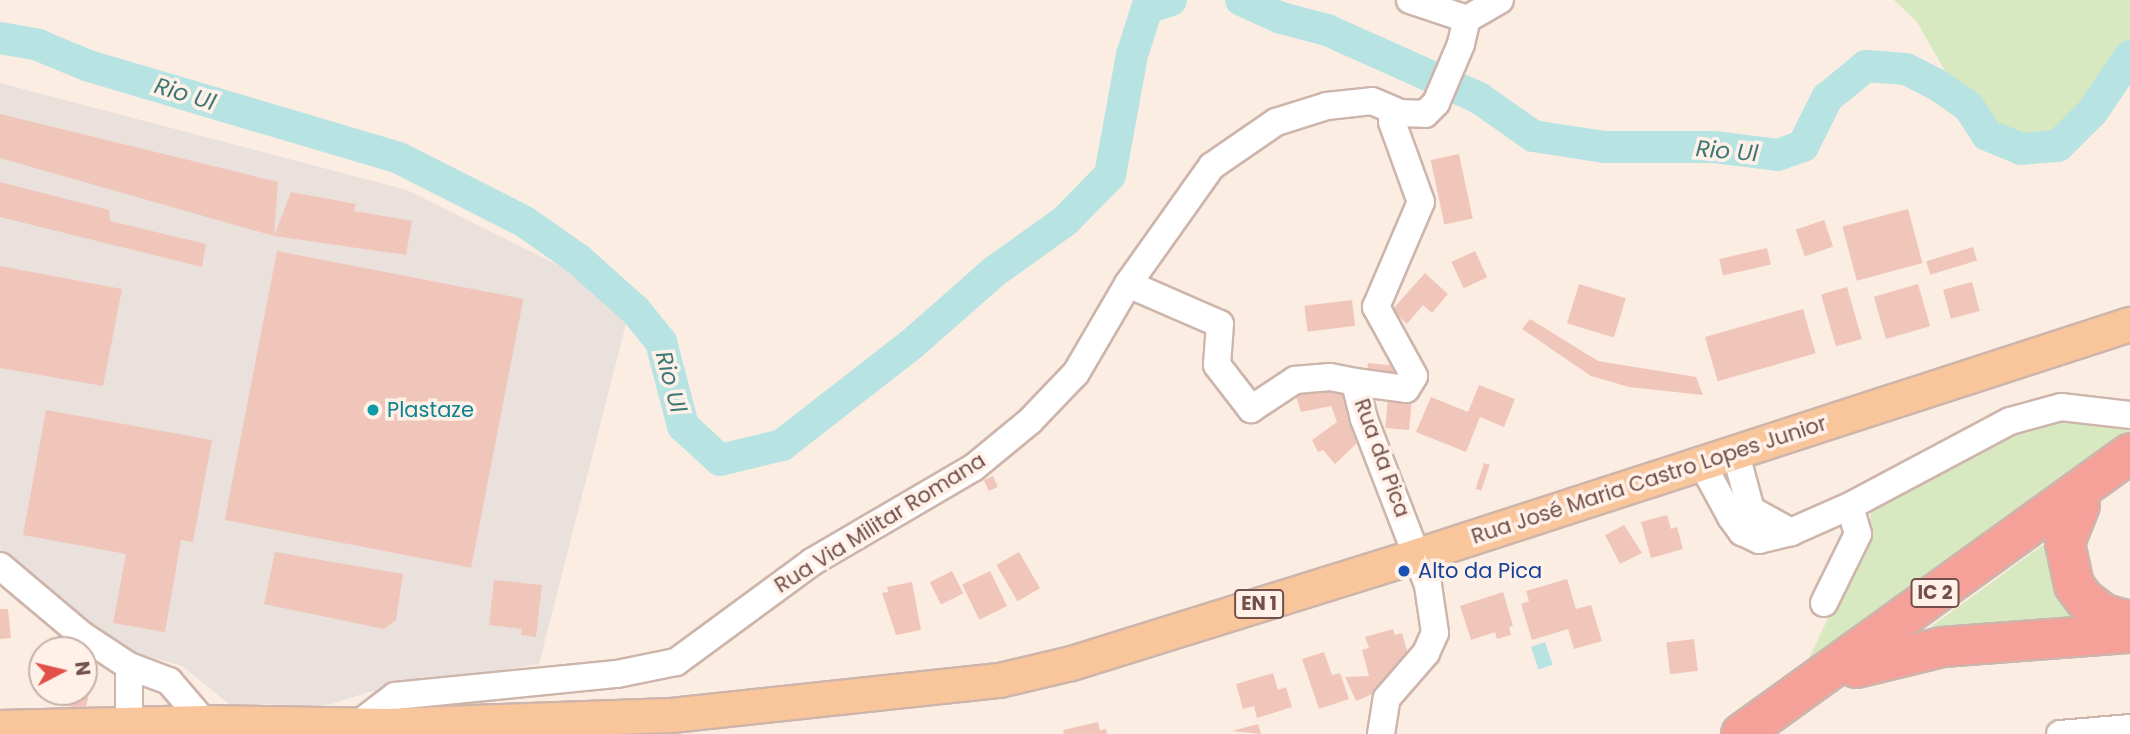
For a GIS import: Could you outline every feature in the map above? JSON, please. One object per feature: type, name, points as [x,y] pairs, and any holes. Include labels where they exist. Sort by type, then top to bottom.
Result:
[{"type":"highway","name":"IC 2","points":[[1741,734],[2130,453]]},
{"type":"highway","name":"IC 2","points":[[1765,734],[2130,469]]},
{"type":"highway","points":[[2080,505],[2065,543],[2074,585],[2084,599],[2104,614],[2130,621]]},
{"type":"highway","points":[[1856,668],[1941,647],[2130,634]]},
{"type":"main road","name":"Rua José Maria Castro Lopes Junior","points":[[0,727],[146,728],[204,722],[357,730],[671,715],[999,680],[1071,663],[1418,555],[2130,324]]},
{"type":"street","points":[[1410,0],[1464,32]]},
{"type":"street","points":[[1400,113],[1425,114],[1436,103],[1464,32],[1500,0]]},
{"type":"street","name":"Rua Via Militar Romana","points":[[357,730],[395,696],[617,674],[676,662],[812,562],[973,468],[1030,421],[1076,373],[1128,284],[1212,166],[1276,122],[1327,106],[1372,101],[1400,113]]},
{"type":"street","name":"Rua da Pica","points":[[1381,734],[1387,698],[1426,653],[1435,633],[1418,555],[1364,419],[1355,382],[1406,389],[1414,376],[1376,306],[1421,202],[1392,122],[1400,113]]},
{"type":"street","points":[[1128,284],[1220,324],[1217,365],[1251,409],[1295,380],[1330,377],[1355,382]]},
{"type":"street","points":[[1701,462],[1742,532],[1759,540],[1791,532],[1850,506],[2010,421],[2061,407],[2121,412]]},
{"type":"street","points":[[1735,451],[1751,510],[1791,532]]},
{"type":"street","points":[[1824,603],[1858,534],[1850,506]]},
{"type":"street","points":[[0,566],[82,635],[128,666],[169,681],[204,722]]},
{"type":"street","points":[[128,666],[146,728]]},
{"type":"street","points":[[2060,734],[2130,728]]},
{"type":"shaded area","points":[[0,83],[407,190],[570,271],[627,320],[539,664],[369,692],[328,705],[229,704],[182,666],[121,648],[0,551]]},
{"type":"green space","points":[[1894,0],[2130,0],[2130,44],[2056,141],[2030,143],[2002,136],[1988,126],[1945,71],[1917,22]]},
{"type":"green space","points":[[2066,420],[2113,424],[2130,430],[2130,439],[1813,665],[1810,656],[1868,535],[1872,507],[2017,432]]},
{"type":"green space","points":[[2054,537],[2105,626],[1910,642]]},
{"type":"water","points":[[1545,642],[1553,665],[1539,670],[1531,647]]},
{"type":"building","points":[[0,114],[278,182],[274,236],[0,158]]},
{"type":"building","points":[[1459,154],[1473,219],[1444,225],[1431,160]]},
{"type":"building","points":[[0,182],[109,210],[110,221],[206,244],[202,267],[0,217]]},
{"type":"building","points":[[291,192],[356,204],[354,211],[412,221],[406,255],[274,236]]},
{"type":"building","points":[[1908,209],[1922,263],[1857,281],[1842,227]]},
{"type":"building","points":[[1824,220],[1833,246],[1805,256],[1796,230]]},
{"type":"building","points":[[1973,247],[1977,260],[1930,275],[1926,261]]},
{"type":"building","points":[[1767,248],[1771,265],[1723,276],[1719,259]]},
{"type":"building","name":"Plastaze","points":[[277,251],[523,299],[471,568],[225,520]]},
{"type":"building","points":[[1475,251],[1487,277],[1464,288],[1451,262]]},
{"type":"building","points":[[0,266],[122,289],[103,386],[0,368]]},
{"type":"building","points":[[1425,273],[1448,294],[1432,313],[1423,305],[1407,324],[1392,310]]},
{"type":"building","points":[[1972,282],[1980,311],[1951,319],[1943,290]]},
{"type":"building","points":[[1579,284],[1626,298],[1614,338],[1567,323]]},
{"type":"building","points":[[1918,284],[1930,326],[1886,339],[1874,297]]},
{"type":"building","points":[[1847,287],[1862,339],[1836,346],[1821,294]]},
{"type":"building","points":[[1352,300],[1355,326],[1308,332],[1304,306]]},
{"type":"building","points":[[1803,309],[1816,353],[1718,381],[1705,337]]},
{"type":"building","points":[[1530,319],[1598,361],[1696,377],[1703,395],[1629,387],[1591,376],[1522,329]]},
{"type":"building","points":[[1368,363],[1399,366],[1397,380],[1367,377]]},
{"type":"building","points":[[1328,379],[1330,391],[1344,387],[1358,423],[1356,444],[1335,464],[1323,450],[1318,452],[1312,440],[1337,422],[1331,406],[1301,412],[1296,396],[1307,393],[1304,381]]},
{"type":"building","points":[[1479,385],[1515,399],[1504,427],[1480,417],[1466,452],[1416,432],[1431,397],[1468,412]]},
{"type":"building","points":[[1388,397],[1412,399],[1409,430],[1385,428]]},
{"type":"building","points":[[46,410],[212,440],[193,542],[181,540],[165,632],[113,623],[126,554],[23,535]]},
{"type":"building","points":[[1484,463],[1490,465],[1481,491],[1476,489]]},
{"type":"building","points":[[993,476],[998,487],[989,491],[984,480]]},
{"type":"building","points":[[1667,515],[1671,529],[1677,527],[1683,549],[1651,558],[1641,522]]},
{"type":"building","points":[[1624,525],[1642,553],[1620,564],[1605,535]]},
{"type":"building","points":[[275,552],[403,574],[396,620],[384,629],[264,604]]},
{"type":"building","points":[[1019,552],[1040,588],[1017,601],[996,565]]},
{"type":"building","points":[[952,571],[963,593],[941,605],[930,582]]},
{"type":"building","points":[[990,571],[1007,606],[979,620],[962,585]]},
{"type":"building","points":[[1567,579],[1576,609],[1591,605],[1602,641],[1574,649],[1568,629],[1532,640],[1521,604],[1529,601],[1526,591]]},
{"type":"building","points":[[494,580],[542,585],[536,637],[521,635],[522,629],[489,625]]},
{"type":"building","points":[[912,582],[921,630],[896,635],[882,593],[888,592],[887,587]]},
{"type":"building","points":[[1503,592],[1513,626],[1509,627],[1511,635],[1497,639],[1495,632],[1471,640],[1460,606]]},
{"type":"building","points":[[0,609],[8,609],[11,638],[0,639]]},
{"type":"building","points":[[1393,629],[1395,635],[1402,633],[1409,657],[1401,659],[1403,666],[1394,685],[1356,701],[1345,677],[1369,676],[1362,650],[1369,648],[1365,637]]},
{"type":"building","points":[[1694,639],[1698,671],[1670,674],[1666,642]]},
{"type":"building","points":[[1324,652],[1332,675],[1340,673],[1349,699],[1319,709],[1302,659]]},
{"type":"building","points":[[1273,673],[1278,690],[1286,687],[1292,707],[1257,718],[1254,706],[1243,709],[1236,684]]},
{"type":"building","points":[[68,706],[86,706],[85,711]]},
{"type":"building","points":[[1098,722],[1100,730],[1106,729],[1107,734],[1064,734],[1063,730]]},
{"type":"building","points":[[1258,724],[1261,734],[1232,731]]},
{"type":"waterway","name":"Rio Ul","points":[[0,38],[38,45],[89,66],[399,158],[525,222],[579,260],[636,311],[661,342],[683,426],[720,460],[782,445],[913,343],[995,271],[1065,221],[1110,175],[1132,55],[1147,8],[1171,0]]},
{"type":"waterway","name":"Rio Ul","points":[[1241,0],[1281,18],[1327,30],[1479,98],[1533,136],[1604,147],[1714,147],[1778,155],[1803,146],[1827,98],[1866,66],[1906,69],[1939,86],[1969,107],[1987,135],[2021,149],[2058,146],[2093,111],[2130,56]]},
{"type":"place","name":"Plastaze","points":[[373,410]]},
{"type":"place","name":"Alto da Pica","points":[[1404,571]]}]
